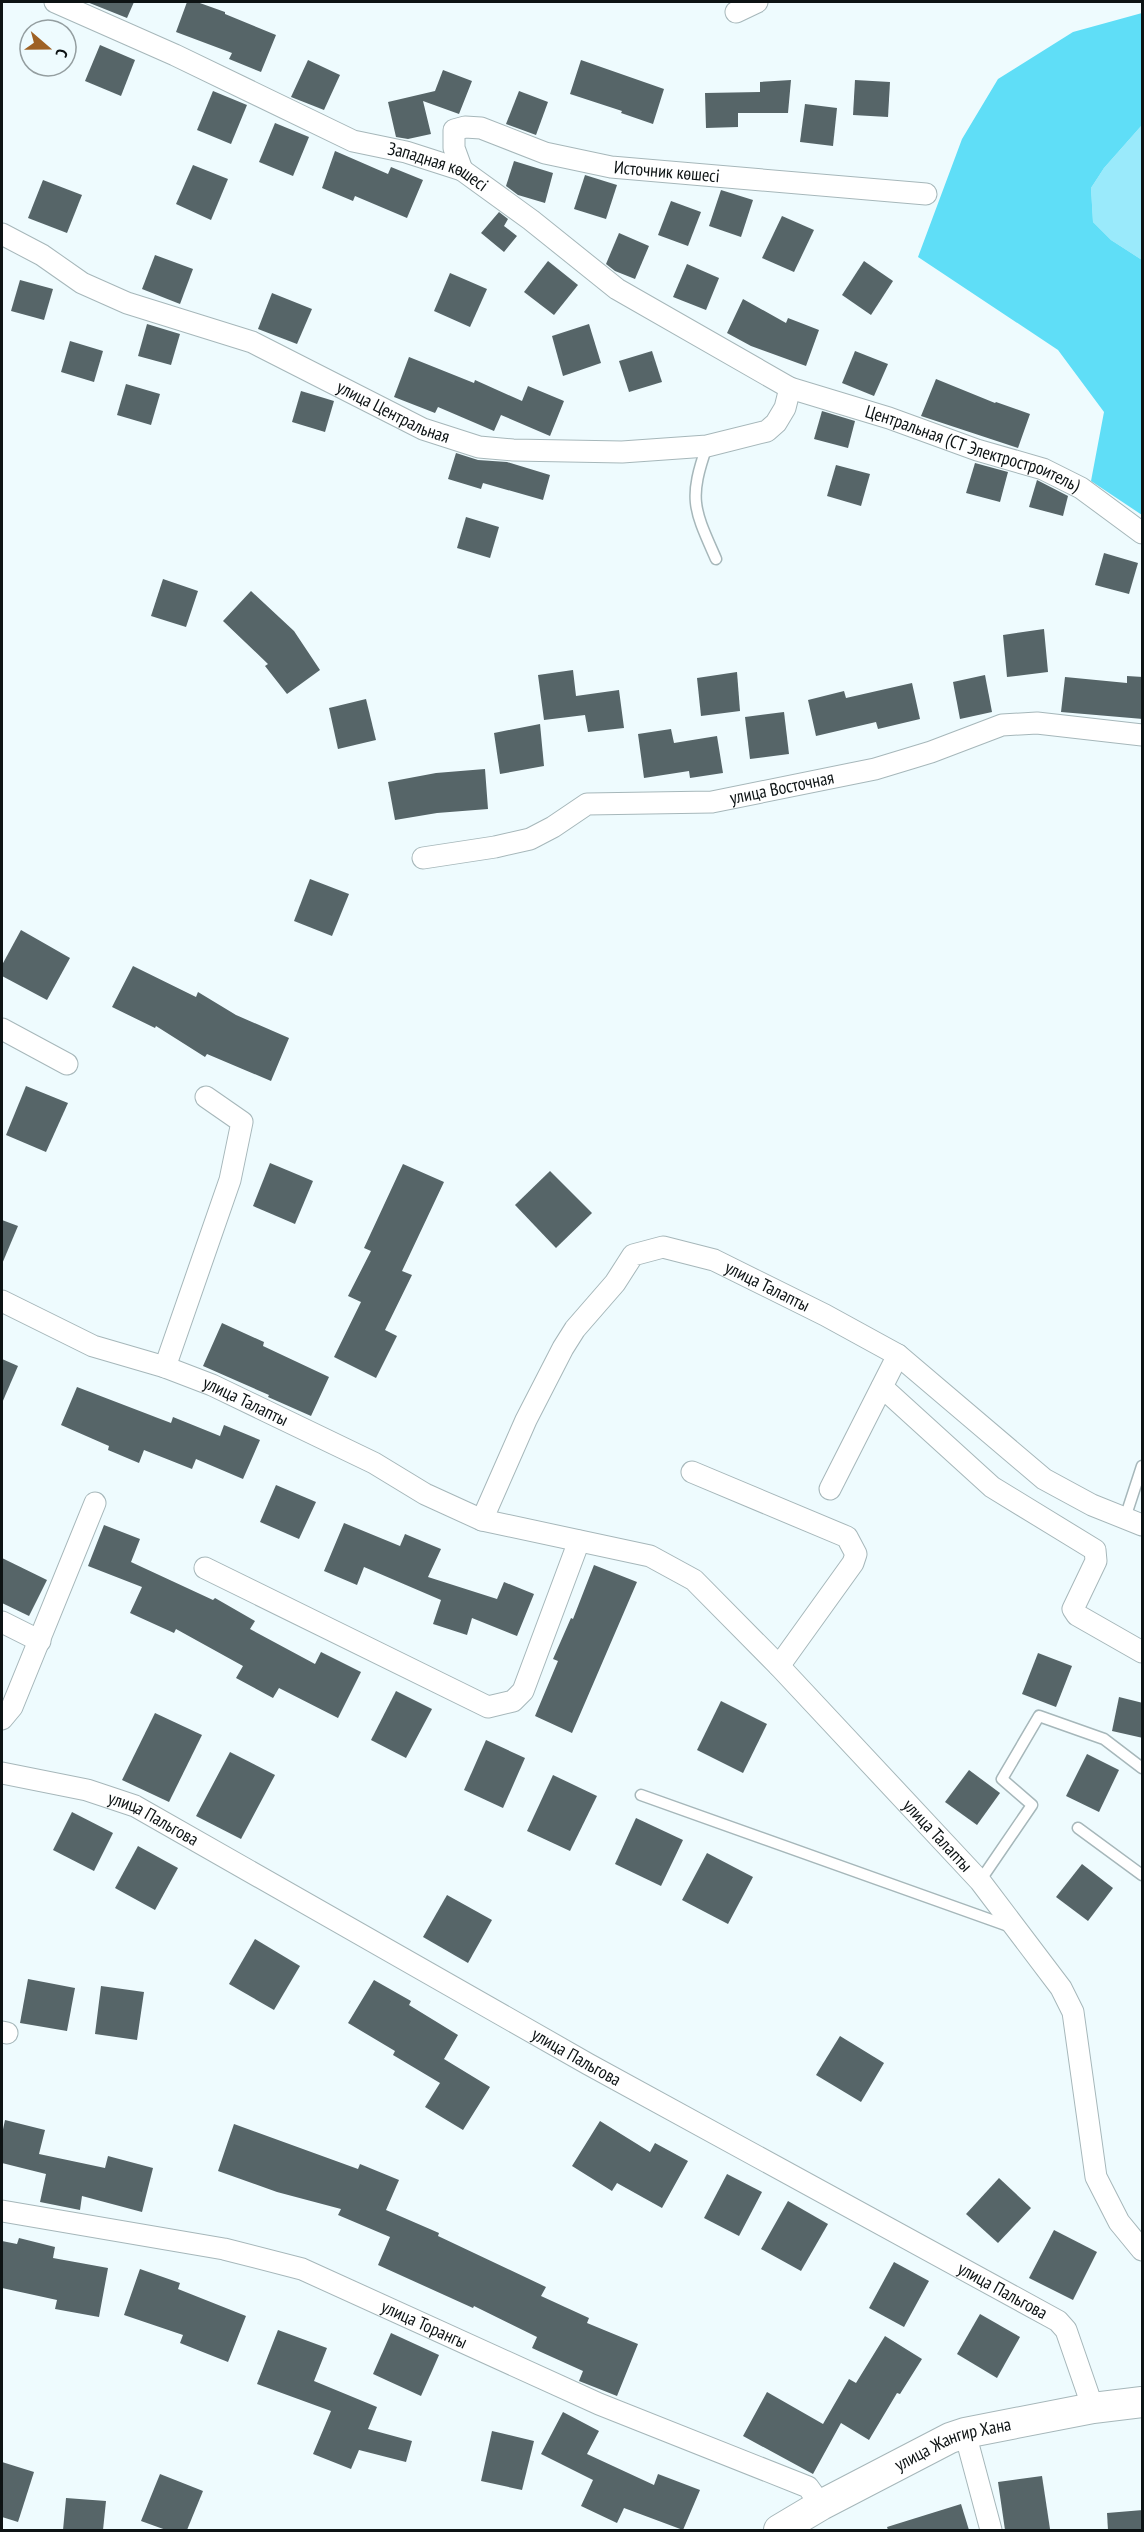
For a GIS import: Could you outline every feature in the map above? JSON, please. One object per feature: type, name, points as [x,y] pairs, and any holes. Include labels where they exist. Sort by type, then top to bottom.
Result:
[{"type":"street","name":"Западная көшесі","points":[[55,2],[175,55],[353,141],[406,152],[462,170],[531,220],[616,289],[790,388]]},
{"type":"street","points":[[736,12],[757,2]]},
{"type":"street","name":"Источник көшесі","points":[[462,170],[454,148],[454,130],[465,127],[481,128],[545,153],[611,168],[926,194]]},
{"type":"street","name":"улица Центральная","points":[[2,234],[42,255],[81,283],[127,303],[252,342],[423,429],[479,447],[513,450],[622,452],[707,446],[766,430],[776,423],[785,408],[790,388]]},
{"type":"street","name":"Центральная (СТ Электростроитель)","points":[[790,388],[889,418],[977,450],[1044,469],[1081,488],[1143,532]]},
{"type":"street","name":"улица Восточная","points":[[423,858],[495,847],[530,838],[553,827],[586,804],[712,802],[875,769],[932,752],[1002,726],[1037,723],[1143,735]]},
{"type":"street","points":[[2,1029],[67,1065]]},
{"type":"street","points":[[165,1367],[230,1180],[242,1122],[206,1097]]},
{"type":"street","name":"улица Талапты","points":[[482,1520],[526,1420],[563,1348],[633,1255],[663,1246],[714,1260],[825,1315],[898,1355],[1044,1479],[1092,1505],[1134,1521]]},
{"type":"street","name":"улица Талапты","points":[[2,1301],[93,1346],[165,1367],[256,1405],[374,1463],[425,1494],[482,1520],[650,1556],[694,1580],[779,1666],[980,1881],[1061,1988],[1073,2012],[1096,2176],[1119,2222],[1143,2250]]},
{"type":"street","points":[[830,1489],[898,1355]]},
{"type":"street","points":[[882,1387],[992,1487],[1095,1550],[1096,1561],[1074,1609],[1077,1615],[1143,1652]]},
{"type":"street","points":[[692,1472],[847,1537],[856,1554],[853,1563],[779,1666]]},
{"type":"street","points":[[2,1719],[12,1707],[95,1503]]},
{"type":"street","points":[[205,1568],[488,1707],[513,1701],[523,1691],[579,1541]]},
{"type":"street","points":[[2,1622],[40,1641]]},
{"type":"street","name":"улица Пальгова","points":[[2,1773],[87,1790],[135,1806],[588,2064],[1058,2321],[1066,2330],[1094,2408]]},
{"type":"street","name":"улица Торангы","points":[[2,2211],[224,2249],[302,2269],[599,2404],[808,2487],[821,2505]]},
{"type":"street","name":"улица Жангир Хана","points":[[780,2530],[821,2505],[950,2438],[965,2433],[1094,2408],[1143,2402]]},
{"type":"street","points":[[965,2433],[991,2530]]},
{"type":"lane","points":[[707,446],[694,499],[696,513],[716,559]]},
{"type":"lane","points":[[1134,1521],[1143,1466]]},
{"type":"lane","points":[[980,1881],[1032,1805],[1002,1779],[1039,1716],[1104,1740],[1143,1768]]},
{"type":"lane","points":[[641,1795],[1014,1928]]},
{"type":"lane","points":[[1078,1828],[1143,1875]]},
{"type":"shaded area","points":[[1142,13],[1142,125],[1104,168],[1091,188],[1093,222],[1111,240],[1142,260],[1142,515],[1091,481],[1104,412],[1058,350],[918,257],[962,139],[998,79],[1073,32]]},
{"type":"shaded area","points":[[1142,125],[1142,260],[1111,240],[1093,222],[1091,188],[1104,168]]},
{"type":"building","points":[[87,2],[134,2],[127,18]]},
{"type":"building","points":[[187,2],[197,2],[225,12],[225,14],[276,35],[261,72],[229,59],[232,53],[176,32]]},
{"type":"building","points":[[100,45],[135,60],[121,96],[85,81]]},
{"type":"building","points":[[308,60],[340,75],[324,110],[291,97]]},
{"type":"building","points":[[581,60],[664,89],[653,124],[570,94]]},
{"type":"building","points":[[443,70],[472,81],[459,114],[423,101],[431,134],[408,139],[396,137],[388,102],[435,91]]},
{"type":"building","points":[[791,80],[788,113],[738,113],[738,127],[706,128],[705,93],[760,92],[760,82]]},
{"type":"building","points":[[855,80],[890,82],[888,117],[853,115]]},
{"type":"building","points":[[213,91],[247,105],[231,144],[197,130]]},
{"type":"building","points":[[519,91],[548,102],[536,135],[506,124]]},
{"type":"building","points":[[805,104],[837,108],[833,146],[800,142]]},
{"type":"building","points":[[275,123],[309,137],[293,176],[259,162]]},
{"type":"building","points":[[335,151],[388,174],[391,167],[423,180],[407,218],[355,196],[353,201],[322,188]]},
{"type":"building","points":[[514,161],[553,173],[545,203],[518,195],[506,186]]},
{"type":"building","points":[[193,165],[228,179],[211,220],[176,204]]},
{"type":"building","points":[[585,175],[617,185],[606,219],[574,209]]},
{"type":"building","points":[[43,180],[82,195],[67,233],[28,218]]},
{"type":"building","points":[[721,190],[753,200],[741,237],[709,226]]},
{"type":"building","points":[[671,201],[701,212],[688,246],[658,235]]},
{"type":"building","points":[[499,212],[508,219],[504,226],[517,236],[504,252],[481,233]]},
{"type":"building","points":[[782,216],[814,230],[794,272],[762,258]]},
{"type":"building","points":[[619,233],[649,246],[635,279],[615,271],[606,264]]},
{"type":"building","points":[[155,255],[193,269],[180,304],[142,289]]},
{"type":"building","points":[[548,261],[578,285],[554,315],[524,292]]},
{"type":"building","points":[[864,261],[893,281],[871,315],[842,295]]},
{"type":"building","points":[[687,264],[719,278],[706,310],[673,297]]},
{"type":"building","points":[[450,273],[487,289],[470,327],[434,311]]},
{"type":"building","points":[[20,280],[53,289],[44,320],[11,311]]},
{"type":"building","points":[[272,293],[312,309],[297,344],[258,329]]},
{"type":"building","points":[[743,299],[786,323],[788,318],[819,330],[806,366],[751,346],[727,333]]},
{"type":"building","points":[[147,324],[180,334],[171,365],[138,356]]},
{"type":"building","points":[[589,324],[601,363],[563,376],[552,336]]},
{"type":"building","points":[[70,341],[103,351],[94,382],[61,372]]},
{"type":"building","points":[[652,351],[662,382],[629,392],[619,361]]},
{"type":"building","points":[[855,351],[888,364],[874,396],[842,383]]},
{"type":"building","points":[[409,357],[474,383],[475,380],[522,401],[528,386],[564,401],[550,436],[501,415],[494,431],[438,407],[435,413],[394,397]]},
{"type":"building","points":[[936,379],[995,403],[1030,414],[1018,448],[921,416]]},
{"type":"building","points":[[126,384],[160,394],[151,425],[117,415]]},
{"type":"building","points":[[301,391],[334,401],[325,432],[292,422]]},
{"type":"building","points":[[822,411],[855,421],[848,448],[814,439]]},
{"type":"building","points":[[456,453],[478,460],[507,462],[550,475],[543,500],[483,483],[481,489],[448,479]]},
{"type":"building","points":[[975,463],[1008,472],[1000,502],[966,493]]},
{"type":"building","points":[[836,465],[870,474],[861,506],[827,496]]},
{"type":"building","points":[[1037,480],[1068,496],[1063,516],[1029,507]]},
{"type":"building","points":[[466,517],[499,527],[490,558],[457,548]]},
{"type":"building","points":[[1104,553],[1138,563],[1129,594],[1095,585]]},
{"type":"building","points":[[163,579],[198,591],[186,627],[151,616]]},
{"type":"building","points":[[251,591],[294,631],[320,670],[287,694],[265,666],[268,664],[223,621]]},
{"type":"building","points":[[1044,629],[1048,672],[1007,677],[1003,635]]},
{"type":"building","points":[[573,670],[576,696],[619,690],[624,728],[588,732],[585,715],[544,720],[538,675]]},
{"type":"building","points":[[737,672],[740,711],[701,716],[697,678]]},
{"type":"building","points":[[985,675],[992,712],[960,719],[953,682]]},
{"type":"building","points":[[1127,676],[1143,677],[1143,719],[1061,712],[1065,677],[1127,683]]},
{"type":"building","points":[[912,683],[920,719],[878,729],[876,722],[816,736],[808,700],[844,691],[846,698]]},
{"type":"building","points":[[366,699],[376,740],[338,749],[329,708]]},
{"type":"building","points":[[784,712],[789,754],[750,759],[745,717]]},
{"type":"building","points":[[540,724],[544,766],[500,774],[494,733]]},
{"type":"building","points":[[671,729],[674,743],[717,736],[723,773],[690,778],[689,771],[644,778],[638,734]]},
{"type":"building","points":[[485,769],[488,809],[437,813],[395,820],[388,782],[436,773]]},
{"type":"building","points":[[310,879],[349,894],[332,936],[294,921]]},
{"type":"building","points":[[21,930],[70,958],[47,1000],[2,976],[2,965]]},
{"type":"building","points":[[133,966],[196,997],[198,992],[236,1015],[289,1038],[271,1081],[207,1054],[205,1057],[156,1026],[155,1028],[112,1007]]},
{"type":"building","points":[[26,1086],[68,1103],[46,1152],[6,1135]]},
{"type":"building","points":[[270,1163],[313,1181],[295,1224],[253,1206]]},
{"type":"building","points":[[403,1164],[444,1182],[402,1271],[412,1275],[385,1330],[397,1336],[376,1378],[334,1357],[361,1302],[348,1296],[371,1251],[364,1248]]},
{"type":"building","points":[[550,1171],[592,1213],[556,1248],[515,1205]]},
{"type":"building","points":[[2,1220],[18,1226],[2,1264]]},
{"type":"building","points":[[222,1323],[264,1342],[263,1346],[329,1377],[311,1416],[203,1366]]},
{"type":"building","points":[[2,1359],[18,1366],[2,1403]]},
{"type":"building","points":[[77,1387],[171,1423],[173,1417],[220,1436],[224,1425],[260,1440],[243,1479],[196,1459],[192,1469],[144,1450],[139,1463],[108,1450],[109,1446],[61,1425]]},
{"type":"building","points":[[276,1485],[316,1502],[299,1539],[260,1522]]},
{"type":"building","points":[[344,1523],[400,1546],[405,1534],[441,1549],[428,1577],[497,1599],[504,1582],[534,1594],[517,1636],[472,1618],[467,1635],[433,1624],[441,1600],[364,1567],[357,1585],[324,1571]]},
{"type":"building","points":[[104,1525],[140,1539],[131,1562],[213,1600],[215,1598],[255,1621],[250,1629],[315,1664],[321,1652],[361,1672],[338,1718],[279,1688],[273,1698],[236,1678],[243,1666],[176,1629],[174,1633],[130,1613],[142,1587],[88,1566]]},
{"type":"building","points":[[2,1558],[47,1580],[29,1616],[2,1603]]},
{"type":"building","points":[[594,1565],[637,1582],[572,1733],[535,1716],[558,1661],[553,1659],[571,1618],[573,1619]]},
{"type":"building","points":[[1038,1653],[1072,1666],[1056,1707],[1022,1694]]},
{"type":"building","points":[[396,1691],[432,1709],[406,1758],[371,1740]]},
{"type":"building","points":[[1119,1697],[1143,1703],[1143,1738],[1112,1731]]},
{"type":"building","points":[[721,1701],[767,1724],[743,1773],[697,1750]]},
{"type":"building","points":[[155,1713],[202,1735],[169,1802],[122,1780]]},
{"type":"building","points":[[486,1740],[525,1758],[503,1808],[464,1790]]},
{"type":"building","points":[[230,1752],[275,1775],[241,1839],[196,1816]]},
{"type":"building","points":[[1087,1754],[1119,1770],[1099,1812],[1066,1796]]},
{"type":"building","points":[[969,1770],[1000,1793],[977,1825],[945,1802]]},
{"type":"building","points":[[553,1775],[597,1796],[570,1851],[527,1831]]},
{"type":"building","points":[[72,1812],[113,1833],[94,1871],[53,1850]]},
{"type":"building","points":[[636,1818],[683,1840],[661,1886],[615,1864]]},
{"type":"building","points":[[138,1846],[178,1868],[155,1910],[115,1888]]},
{"type":"building","points":[[707,1853],[753,1877],[728,1924],[682,1900]]},
{"type":"building","points":[[1082,1864],[1113,1888],[1088,1921],[1056,1897]]},
{"type":"building","points":[[447,1895],[492,1920],[468,1963],[423,1937]]},
{"type":"building","points":[[255,1939],[300,1966],[274,2010],[229,1984]]},
{"type":"building","points":[[28,1979],[75,1988],[67,2031],[20,2023]]},
{"type":"building","points":[[374,1980],[411,2001],[409,2005],[458,2035],[444,2059],[490,2087],[463,2130],[425,2107],[440,2083],[393,2055],[395,2051],[348,2023]]},
{"type":"building","points":[[101,1986],[144,1992],[137,2040],[95,2034]]},
{"type":"building","points":[[840,2036],[884,2063],[861,2102],[816,2075]]},
{"type":"building","points":[[5,2120],[45,2130],[39,2154],[105,2168],[108,2156],[153,2168],[142,2212],[82,2196],[80,2210],[40,2202],[46,2174],[2,2163],[2,2134]]},
{"type":"building","points":[[600,2121],[650,2152],[655,2143],[688,2161],[662,2208],[617,2183],[612,2191],[572,2166]]},
{"type":"building","points":[[234,2124],[358,2169],[360,2164],[399,2180],[386,2210],[439,2233],[438,2236],[546,2287],[541,2296],[589,2318],[587,2323],[638,2344],[617,2396],[579,2381],[583,2371],[532,2348],[537,2337],[474,2306],[473,2308],[378,2265],[390,2237],[338,2215],[341,2209],[277,2192],[218,2171]]},
{"type":"building","points":[[727,2174],[762,2192],[739,2236],[704,2218]]},
{"type":"building","points":[[999,2178],[1031,2208],[998,2243],[966,2214]]},
{"type":"building","points":[[788,2201],[828,2224],[801,2271],[761,2249]]},
{"type":"building","points":[[1054,2230],[1097,2252],[1073,2300],[1029,2278]]},
{"type":"building","points":[[19,2238],[55,2247],[53,2258],[108,2268],[99,2317],[55,2309],[57,2300],[2,2288],[2,2241],[17,2244]]},
{"type":"building","points":[[894,2262],[929,2281],[904,2327],[869,2308]]},
{"type":"building","points":[[140,2269],[180,2283],[178,2289],[246,2316],[228,2362],[180,2343],[183,2335],[124,2315]]},
{"type":"building","points":[[980,2314],[1020,2337],[997,2378],[957,2354]]},
{"type":"building","points":[[278,2330],[327,2348],[314,2381],[377,2407],[368,2429],[412,2441],[406,2462],[359,2450],[351,2469],[313,2454],[331,2411],[257,2384]]},
{"type":"building","points":[[391,2333],[439,2355],[421,2396],[373,2374]]},
{"type":"building","points":[[885,2336],[922,2359],[900,2394],[897,2393],[869,2440],[841,2423],[813,2474],[743,2436],[767,2392],[823,2424],[849,2379],[856,2383]]},
{"type":"building","points":[[563,2412],[599,2431],[587,2454],[654,2485],[658,2474],[700,2490],[683,2530],[624,2508],[617,2523],[581,2506],[593,2480],[541,2454]]},
{"type":"building","points":[[492,2431],[534,2441],[522,2490],[481,2481]]},
{"type":"building","points":[[2,2462],[34,2472],[18,2522],[2,2517]]},
{"type":"building","points":[[160,2474],[203,2491],[187,2530],[166,2530],[141,2521]]},
{"type":"building","points":[[1042,2476],[1050,2529],[1005,2530],[998,2482]]},
{"type":"building","points":[[66,2498],[106,2501],[103,2530],[63,2530]]},
{"type":"building","points":[[961,2504],[969,2530],[888,2530],[887,2527]]},
{"type":"building","points":[[1143,2510],[1143,2530],[1108,2530],[1107,2513]]}]
